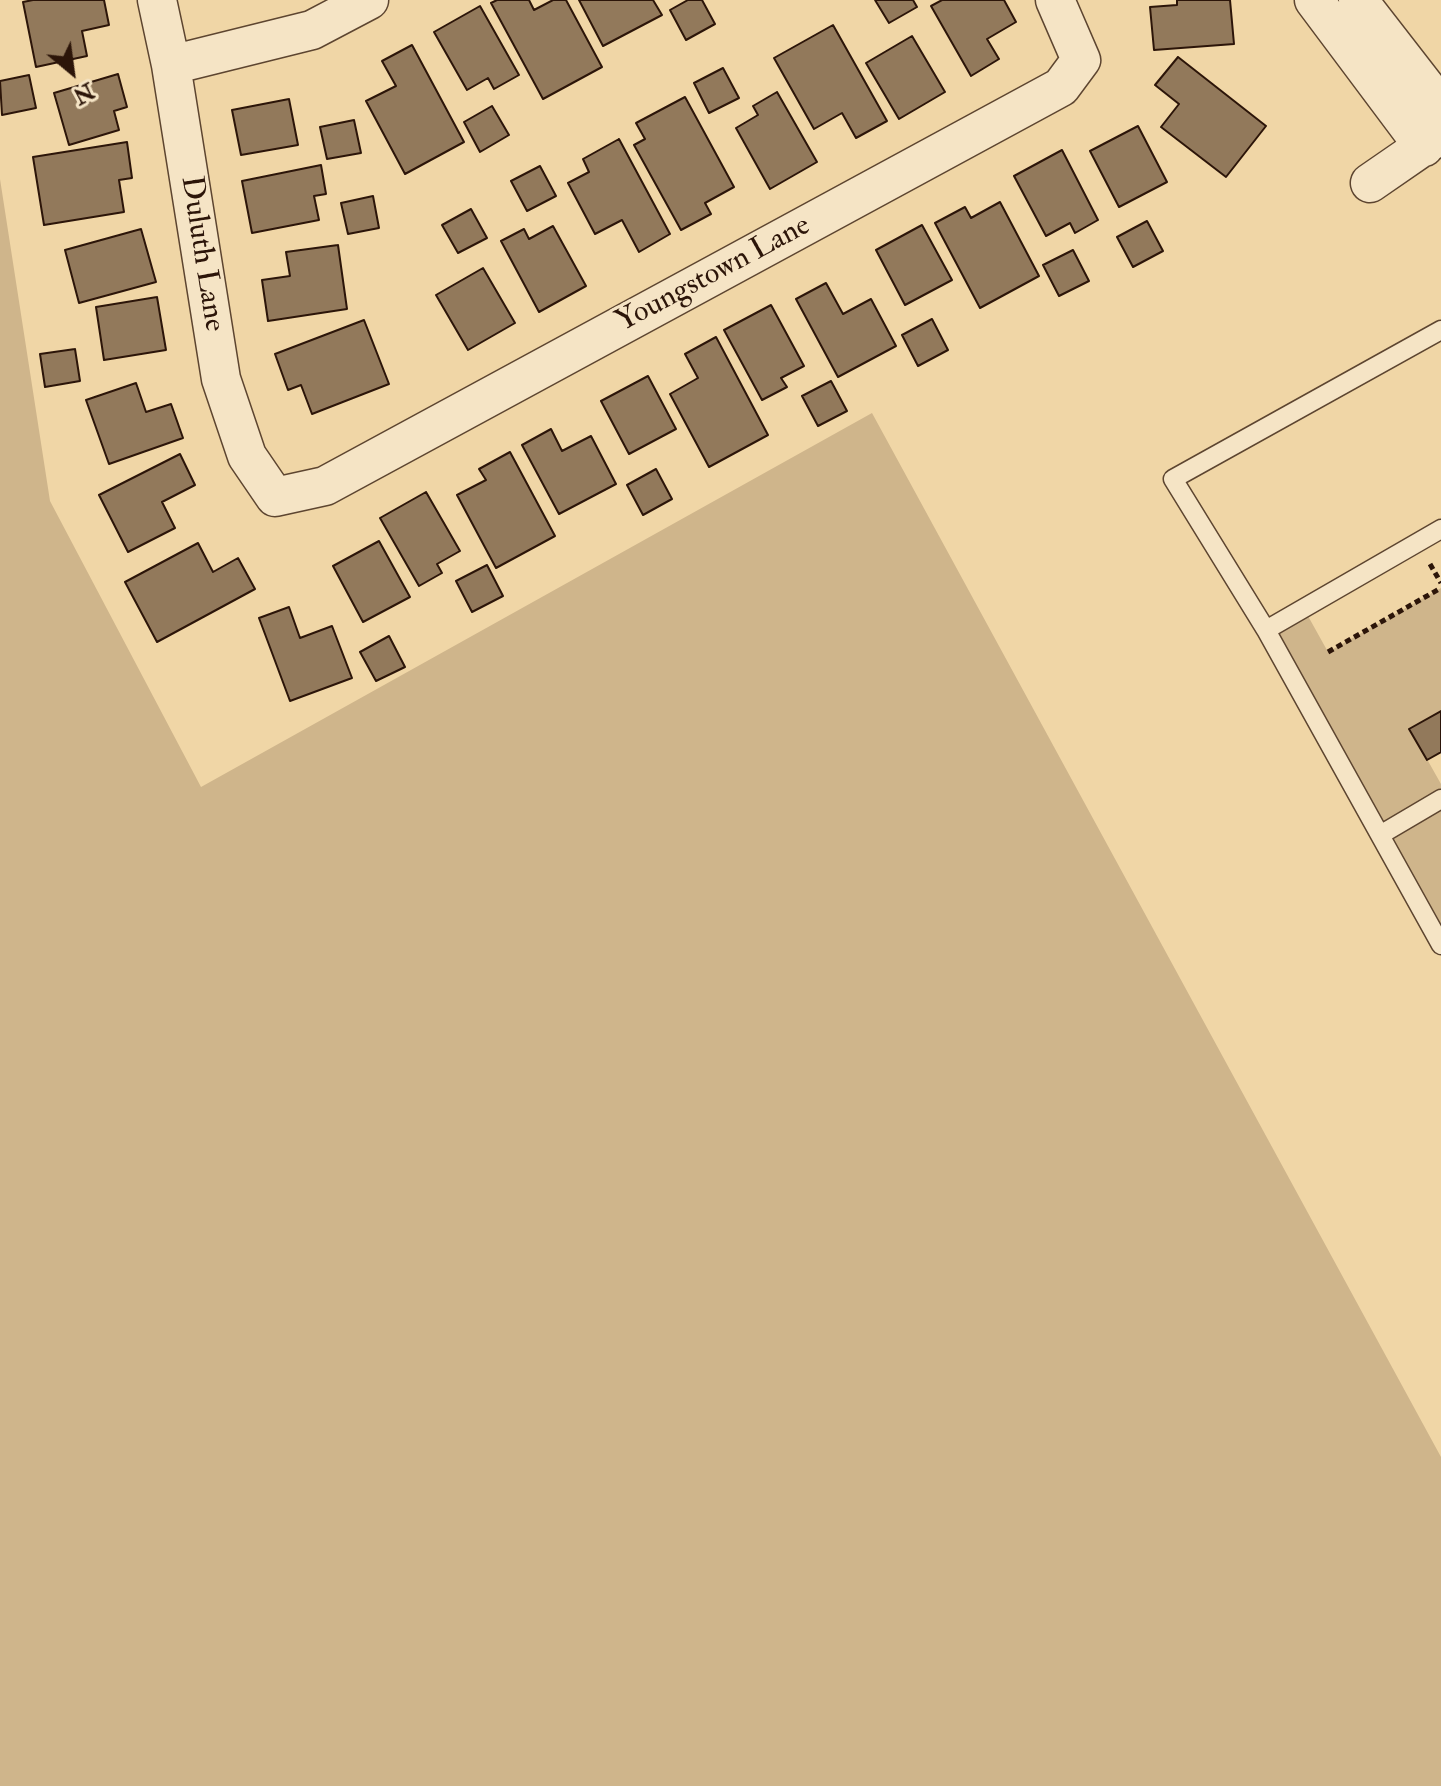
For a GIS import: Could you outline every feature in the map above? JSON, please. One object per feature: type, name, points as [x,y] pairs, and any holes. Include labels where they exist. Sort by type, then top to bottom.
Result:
[{"type":"street","name":"Duluth Lane","points":[[157,0],[171,65],[221,379],[247,456],[275,497]]},
{"type":"street","points":[[171,65],[312,30],[369,0]]},
{"type":"street","name":"Youngstown Lane","points":[[275,497],[325,486],[1061,87],[1081,60],[1055,0]]},
{"type":"street","points":[[1314,0],[1432,141],[1370,183]]},
{"type":"street","points":[[1358,0],[1441,107]]},
{"type":"lane","points":[[1441,330],[1173,479],[1266,630],[1441,945]]},
{"type":"lane","points":[[1266,630],[1441,529]]},
{"type":"lane","points":[[1380,835],[1441,799]]},
{"type":"path","points":[[1328,652],[1441,588]]},
{"type":"shaded area","points":[[0,179],[50,501],[201,787],[872,413],[1441,1457],[1441,1786],[0,1786]]},
{"type":"shaded area","points":[[1441,588],[1441,711],[1410,729],[1441,784],[1441,945],[1266,630],[1303,607],[1328,652]]},
{"type":"building","points":[[104,0],[109,25],[82,31],[87,56],[36,67],[23,2]]},
{"type":"building","points":[[497,0],[529,0],[534,10],[553,0],[566,0],[602,67],[543,99],[491,3]]},
{"type":"building","points":[[579,0],[653,0],[662,15],[603,46]]},
{"type":"building","points":[[688,0],[702,0],[715,24],[686,40],[670,10]]},
{"type":"building","points":[[875,0],[913,0],[917,7],[889,23]]},
{"type":"building","points":[[942,0],[1004,0],[1016,22],[987,39],[999,59],[971,76],[931,6]]},
{"type":"building","points":[[1177,0],[1230,0],[1234,44],[1154,50],[1150,7],[1177,5]]},
{"type":"building","points":[[480,6],[519,75],[494,89],[488,78],[467,90],[434,32]]},
{"type":"building","points":[[833,25],[887,121],[856,138],[842,113],[814,129],[774,58]]},
{"type":"building","points":[[912,36],[945,92],[899,119],[866,63]]},
{"type":"building","points":[[412,45],[464,142],[405,174],[366,101],[396,86],[382,61]]},
{"type":"building","points":[[1178,57],[1266,126],[1226,177],[1161,127],[1179,104],[1155,85]]},
{"type":"building","points":[[723,68],[739,98],[709,113],[694,83]]},
{"type":"building","points":[[118,74],[127,107],[114,111],[119,130],[69,145],[54,93]]},
{"type":"building","points":[[29,75],[36,108],[2,115],[0,81]]},
{"type":"building","points":[[777,92],[817,162],[770,189],[736,128],[758,115],[753,106]]},
{"type":"building","points":[[685,97],[734,187],[705,203],[711,214],[681,230],[634,145],[645,139],[636,123]]},
{"type":"building","points":[[289,99],[298,145],[241,155],[232,110]]},
{"type":"building","points":[[492,106],[509,135],[480,152],[464,122]]},
{"type":"building","points":[[354,120],[361,153],[327,159],[320,127]]},
{"type":"building","points":[[1138,126],[1167,182],[1119,207],[1090,151]]},
{"type":"building","points":[[619,139],[670,234],[639,252],[622,220],[595,234],[568,183],[589,172],[583,159]]},
{"type":"building","points":[[127,142],[132,178],[119,180],[124,212],[44,225],[33,157]]},
{"type":"building","points":[[1062,150],[1098,220],[1075,233],[1070,223],[1046,236],[1014,176]]},
{"type":"building","points":[[321,165],[326,194],[314,196],[319,220],[252,233],[242,181]]},
{"type":"building","points":[[540,166],[556,196],[527,211],[511,181]]},
{"type":"building","points":[[373,196],[379,228],[348,234],[341,203]]},
{"type":"building","points":[[1000,202],[1039,276],[980,308],[935,223],[965,207],[971,218]]},
{"type":"building","points":[[471,209],[487,238],[458,253],[442,225]]},
{"type":"building","points":[[1147,221],[1163,251],[1133,267],[1117,237]]},
{"type":"building","points":[[922,225],[952,280],[905,305],[876,250]]},
{"type":"building","points":[[553,226],[586,286],[539,312],[501,241],[524,229],[529,239]]},
{"type":"building","points":[[141,229],[156,282],[79,303],[65,250]]},
{"type":"building","points":[[338,245],[347,309],[268,321],[262,280],[290,276],[286,252]]},
{"type":"building","points":[[1073,250],[1089,281],[1059,296],[1043,265]]},
{"type":"building","points":[[483,268],[515,323],[468,350],[436,295]]},
{"type":"building","points":[[826,283],[843,314],[871,299],[896,346],[838,377],[796,299]]},
{"type":"building","points":[[157,297],[166,350],[104,360],[96,307]]},
{"type":"building","points":[[771,305],[804,366],[781,378],[787,387],[762,400],[724,330]]},
{"type":"building","points":[[932,319],[948,350],[918,366],[902,335]]},
{"type":"building","points":[[364,320],[389,384],[312,414],[301,385],[288,390],[275,354]]},
{"type":"building","points":[[716,337],[768,435],[709,467],[670,394],[698,378],[685,354]]},
{"type":"building","points":[[75,349],[80,381],[45,387],[40,354]]},
{"type":"building","points":[[648,376],[676,429],[629,454],[601,401]]},
{"type":"building","points":[[831,381],[847,411],[818,426],[802,396]]},
{"type":"building","points":[[136,383],[146,412],[171,404],[183,438],[109,464],[86,400]]},
{"type":"building","points":[[551,429],[562,451],[591,436],[616,484],[559,514],[522,445]]},
{"type":"building","points":[[510,452],[555,536],[496,568],[457,495],[486,480],[479,469]]},
{"type":"building","points":[[180,454],[195,485],[162,502],[175,528],[128,552],[99,495]]},
{"type":"building","points":[[656,469],[672,499],[643,515],[627,485]]},
{"type":"building","points":[[426,492],[460,551],[437,564],[442,573],[419,586],[380,518]]},
{"type":"building","points":[[379,541],[410,597],[363,622],[333,566]]},
{"type":"building","points":[[198,543],[213,572],[238,558],[255,589],[157,642],[125,582]]},
{"type":"building","points":[[487,565],[503,596],[472,612],[456,581]]},
{"type":"building","points":[[289,607],[300,638],[332,626],[352,678],[290,701],[259,618]]},
{"type":"building","points":[[389,636],[405,667],[376,681],[360,652]]},
{"type":"building","points":[[1441,711],[1441,752],[1427,760],[1409,729]]}]
